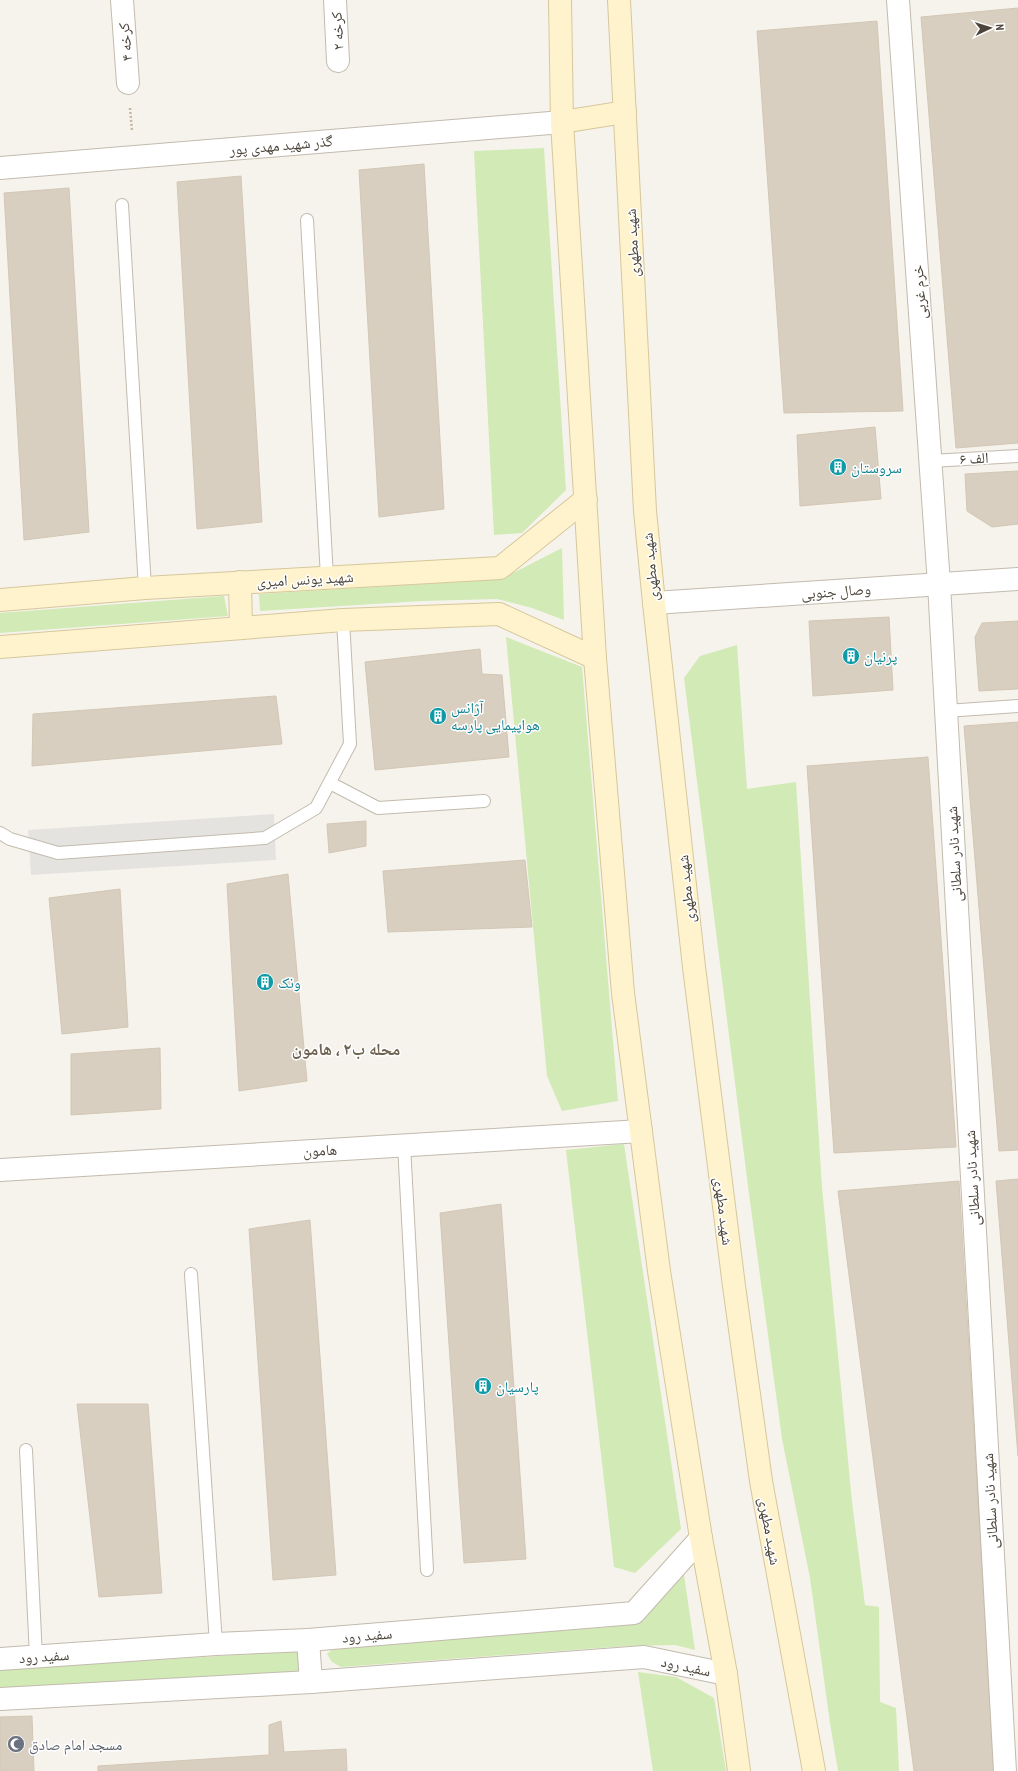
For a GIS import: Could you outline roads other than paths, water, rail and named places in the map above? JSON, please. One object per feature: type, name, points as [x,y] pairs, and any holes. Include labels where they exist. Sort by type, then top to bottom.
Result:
[{"type":"main road","points":[[560,0],[562,122],[595,658],[623,993],[658,1271],[701,1538],[726,1674],[740,1771]]},
{"type":"main road","name":"شهید مطهری","points":[[619,0],[645,511],[694,967],[734,1286],[761,1481],[814,1771]]},
{"type":"main road","points":[[562,122],[625,112]]},
{"type":"main road","name":"شهید یونس امیری","points":[[0,600],[145,588],[500,568],[586,499]]},
{"type":"main road","points":[[240,582],[241,628]]},
{"type":"main road","points":[[0,647],[343,620],[499,614],[595,658]]},
{"type":"street","name":"کرخه ۴","points":[[122,0],[128,83]]},
{"type":"street","name":"کرخه ۲","points":[[335,0],[338,61]]},
{"type":"street","name":"خرم غربی","points":[[898,0],[939,584]]},
{"type":"street","name":"گذر شهید مهدی پور","points":[[0,168],[562,122]]},
{"type":"street","name":"وصال جنوبی","points":[[654,603],[1018,579]]},
{"type":"street","name":"شهید نادر سلطانی","points":[[939,584],[1004,1771]]},
{"type":"street","name":"هامون","points":[[0,1170],[641,1131]]},
{"type":"street","name":"سفید رود","points":[[0,1659],[216,1644],[308,1640],[634,1613],[701,1538]]},
{"type":"street","points":[[308,1640],[311,1682]]},
{"type":"street","name":"سفید رود","points":[[0,1699],[311,1682],[644,1657],[726,1674]]},
{"type":"lane","points":[[122,205],[145,588]]},
{"type":"lane","points":[[307,220],[327,577]]},
{"type":"lane","name":"۶ الف","points":[[931,461],[1018,456]]},
{"type":"lane","points":[[0,833],[10,839],[58,853],[265,838],[316,808],[350,744],[343,620]]},
{"type":"lane","points":[[946,711],[1018,706]]},
{"type":"lane","points":[[330,783],[378,808],[484,801]]},
{"type":"lane","points":[[404,1145],[427,1570]]},
{"type":"lane","points":[[191,1274],[216,1644]]},
{"type":"lane","points":[[26,1450],[36,1657]]},
{"type":"place","name":"سروستان","points":[[838,467]]},
{"type":"place","name":"پرنیان","points":[[851,656]]},
{"type":"place","name":"آژانس هواپیمایی پارسه","points":[[438,716]]},
{"type":"place","name":"ونک","points":[[265,982]]},
{"type":"place","name":"پارسیان","points":[[483,1386]]},
{"type":"place","name":"مسجد امام صادق","points":[[16,1744]]},
{"type":"district","name":"محله ب۲ ، هامون","points":[[346,1049]]}]
